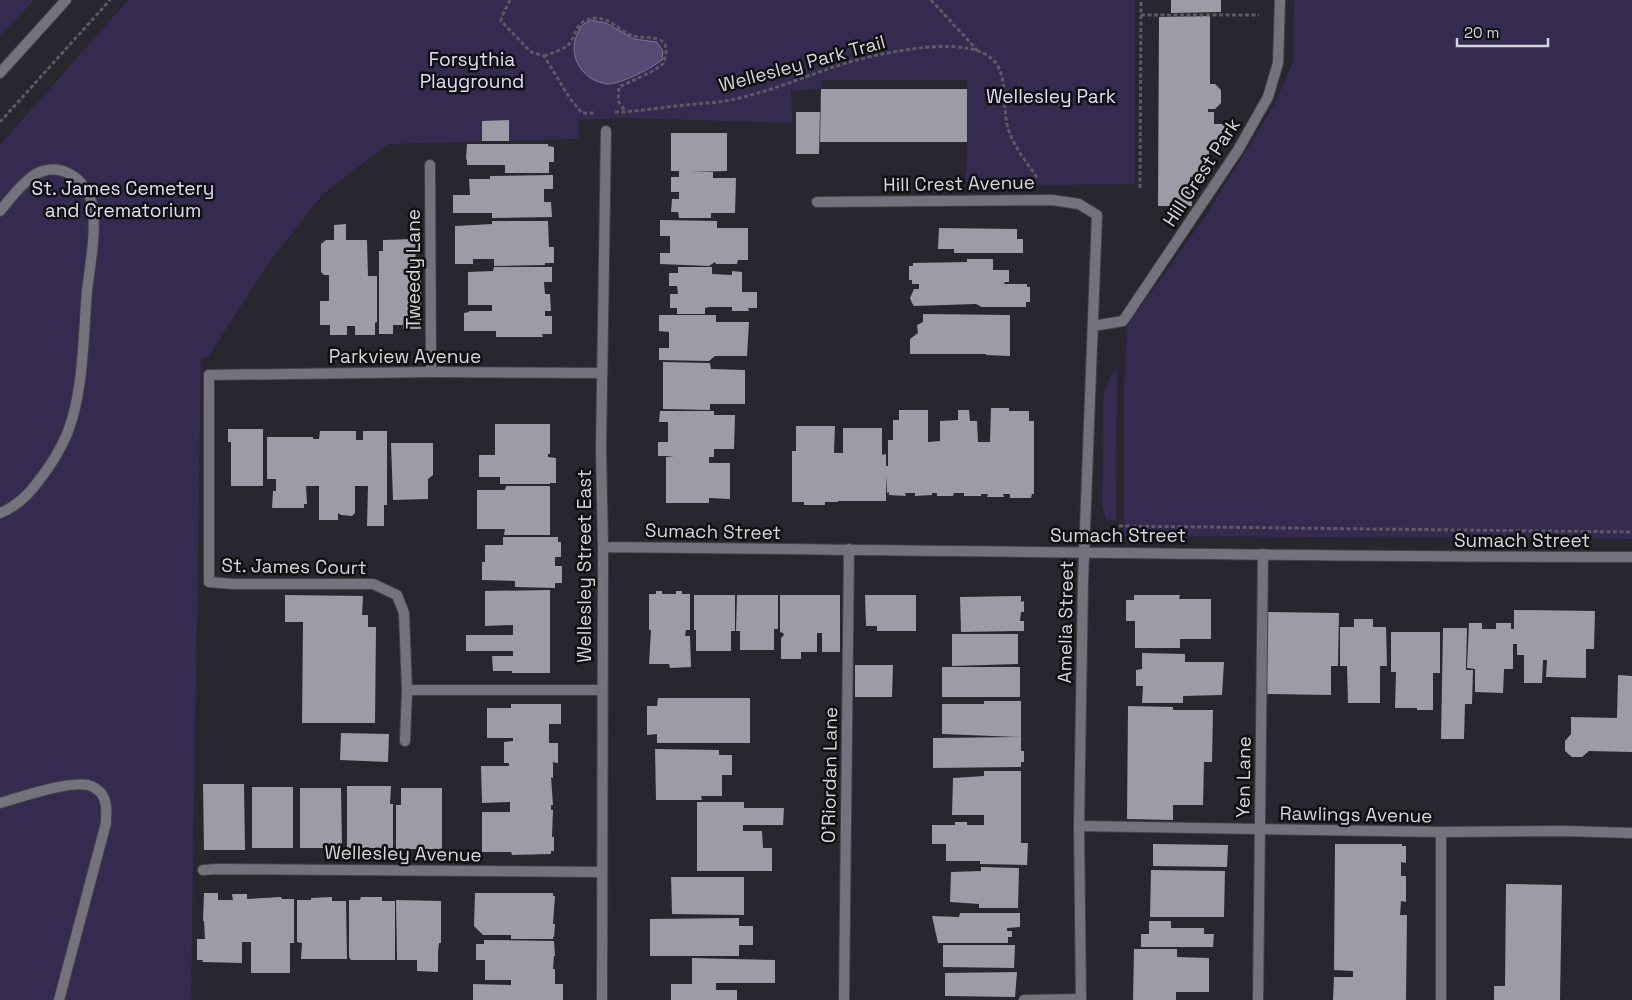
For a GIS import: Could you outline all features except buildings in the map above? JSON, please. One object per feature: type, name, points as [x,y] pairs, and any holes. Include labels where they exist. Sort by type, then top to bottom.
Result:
[{"type":"street","points":[[0,73],[66,0]]},
{"type":"street","name":"Hill Crest Park","points":[[1093,326],[1123,321],[1238,150],[1268,98],[1278,63],[1280,0]]},
{"type":"street","name":"Wellesley Street East","points":[[602,1000],[602,374],[606,131]]},
{"type":"street","name":"Tweedy Lane","points":[[430,165],[431,372]]},
{"type":"street","points":[[0,211],[23,185],[35,175],[60,169],[74,176],[84,188],[92,203],[93,230],[80,370],[75,405],[67,433],[49,468],[35,486],[23,499],[0,513]]},
{"type":"street","name":"Hill Crest Avenue","points":[[817,202],[1052,200],[1080,204],[1097,214]]},
{"type":"street","name":"Amelia Street","points":[[1080,1000],[1079,826],[1084,553],[1097,214]]},
{"type":"street","name":"Parkview Avenue","points":[[209,375],[431,372],[602,374]]},
{"type":"street","name":"St. James Court","points":[[209,375],[209,582],[233,584],[373,584],[397,596],[404,613],[407,690],[405,741]]},
{"type":"street","name":"Sumach Street","points":[[603,547],[1418,557],[1632,557]]},
{"type":"street","name":"O'Riordan Lane","points":[[844,1000],[849,549]]},
{"type":"street","name":"Yen Lane","points":[[1258,1000],[1262,554]]},
{"type":"street","points":[[407,690],[602,690]]},
{"type":"street","points":[[0,803],[78,785],[90,786],[100,793],[106,802],[106,824],[59,1000]]},
{"type":"street","name":"Rawlings Avenue","points":[[1079,826],[1259,830],[1632,833]]},
{"type":"street","points":[[1441,832],[1441,1000]]},
{"type":"street","name":"Wellesley Avenue","points":[[203,870],[602,872]]},
{"type":"street","points":[[1024,1000],[1080,1000]]},
{"type":"path","points":[[0,122],[110,0]]},
{"type":"path","points":[[510,0],[501,21],[531,52],[544,56],[571,100],[582,113]]},
{"type":"path","points":[[931,0],[979,51]]},
{"type":"path","points":[[1140,188],[1141,0]]},
{"type":"path","points":[[1141,16],[1280,15]]},
{"type":"path","name":"Wellesley Park Trail","points":[[544,56],[569,45],[580,23],[596,18],[606,20],[635,36],[657,39],[663,42],[666,50],[663,64],[651,72],[619,87],[618,101],[625,112],[732,100],[764,92],[857,60],[895,52],[934,46],[958,46],[979,51],[996,62],[1002,74],[1007,125],[1014,144],[1043,187]]},
{"type":"path","points":[[1119,526],[1632,532]]},
{"type":"green space","points":[[0,0],[34,0],[0,37]]},
{"type":"green space","points":[[128,0],[1135,0],[1135,184],[1048,185],[966,182],[967,80],[822,80],[821,89],[791,91],[792,123],[628,118],[579,120],[579,139],[388,144],[323,194],[271,260],[208,357],[201,359],[191,1000],[0,1000],[0,145]]},
{"type":"green space","points":[[1294,0],[1632,0],[1632,539],[1124,536],[1124,388],[1127,326],[1209,211],[1274,105],[1293,62]]},
{"type":"green space","points":[[1117,367],[1116,520],[1106,520],[1102,505],[1103,402],[1107,383]]},
{"type":"shaded area","points":[[591,20],[606,23],[634,39],[657,42],[663,51],[662,60],[636,75],[614,83],[608,84],[592,79],[580,68],[574,53],[576,37],[581,26]]},
{"type":"park label","name":"Forsythia Playground","points":[[472,70]]},
{"type":"park label","name":"Wellesley Park","points":[[1051,96]]},
{"type":"park label","name":"St. James Cemetery and Crematorium","points":[[123,199]]}]
